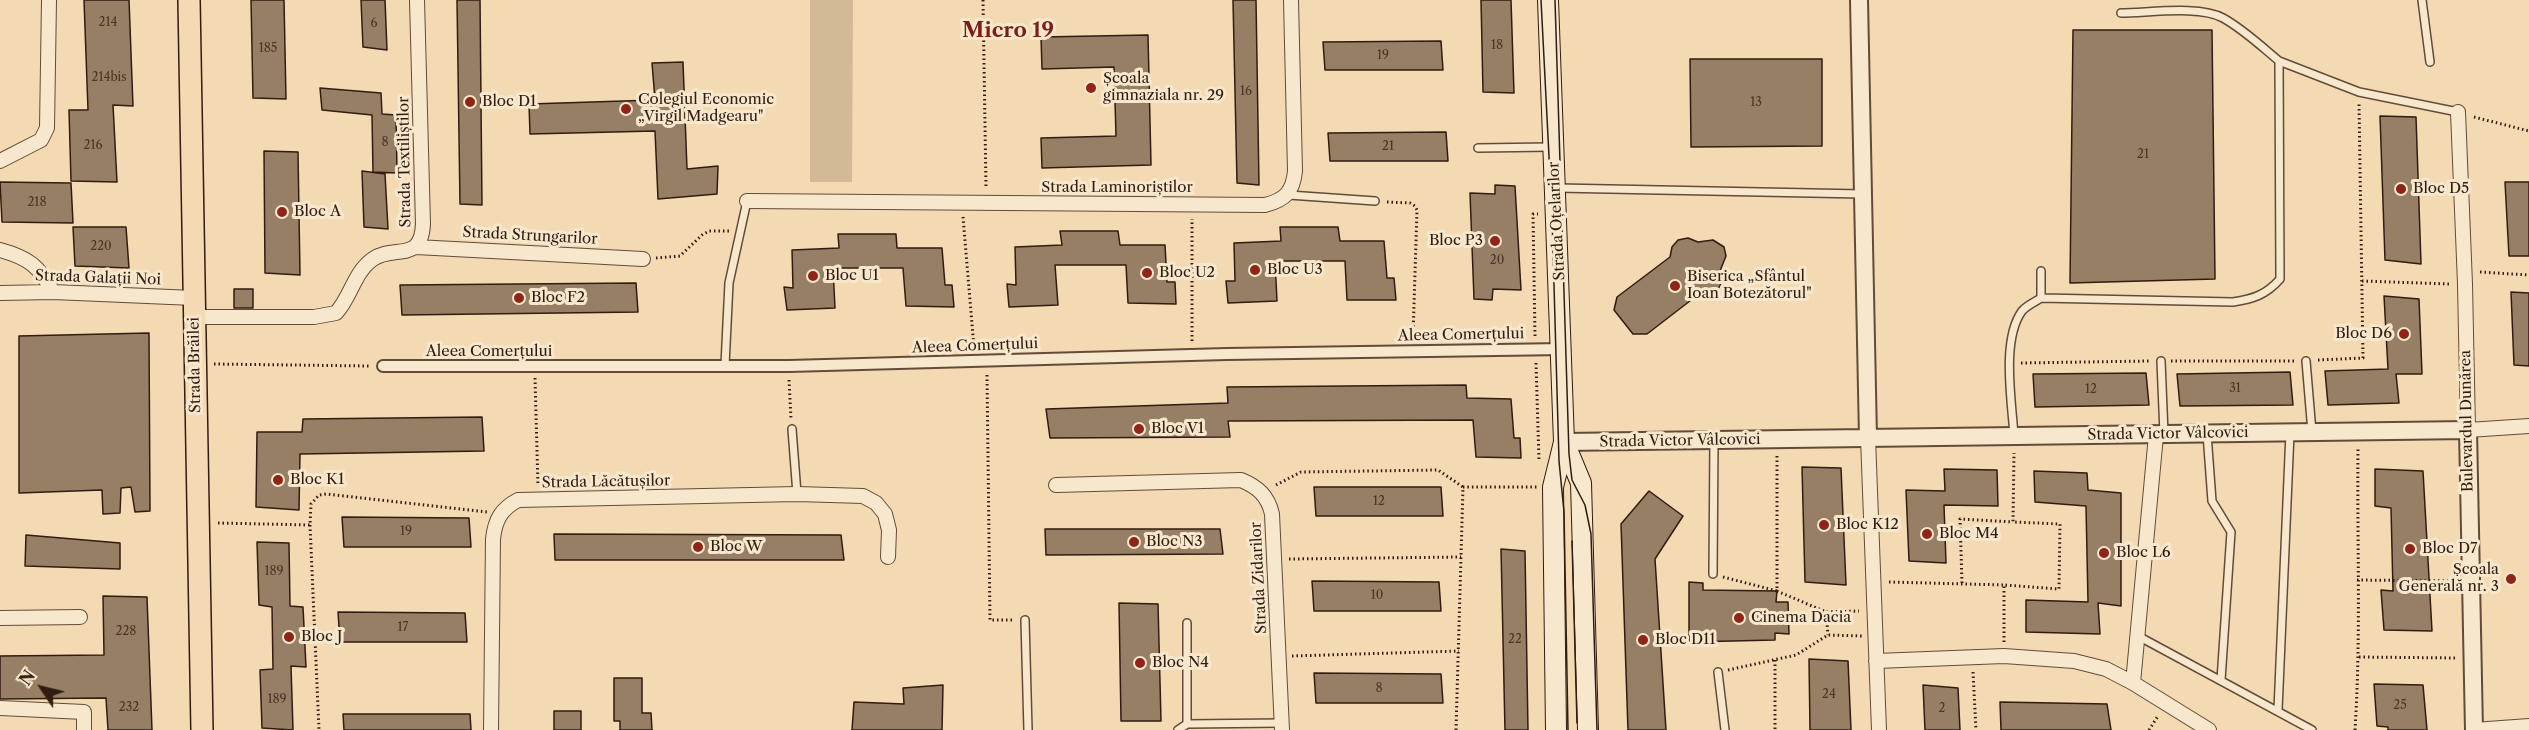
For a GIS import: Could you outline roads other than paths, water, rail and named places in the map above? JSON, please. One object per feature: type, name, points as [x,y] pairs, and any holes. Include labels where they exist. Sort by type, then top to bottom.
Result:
[{"type":"main road","name":"Strada Brăilei","points":[[189,0],[202,730]]},
{"type":"main road","name":"Strada Oțelarilor","points":[[1548,0],[1564,349],[1564,442],[1553,487],[1556,730]]},
{"type":"main road","name":"Strada Oțelarilor","points":[[1564,442],[1581,483],[1588,730]]},
{"type":"street","points":[[0,161],[41,140],[47,128],[49,0]]},
{"type":"street","name":"Strada Textiliștilor","points":[[194,307],[314,316],[336,313],[345,304],[355,280],[369,262],[383,254],[401,254],[416,247],[423,233],[417,0]]},
{"type":"street","points":[[1288,195],[1293,185],[1295,171],[1291,0]]},
{"type":"street","points":[[1859,0],[1865,195],[1868,438],[1879,730]]},
{"type":"street","name":"Bulevardul Dunărea","points":[[2458,112],[2465,278],[2474,730]]},
{"type":"street","name":"Strada Laminoriștilor","points":[[747,201],[962,205],[1264,206],[1288,195]]},
{"type":"street","name":"Strada Strungarilor","points":[[416,247],[643,259]]},
{"type":"street","points":[[0,250],[32,263],[42,272],[53,292]]},
{"type":"street","name":"Strada Galații Noi","points":[[0,293],[53,292],[194,307]]},
{"type":"street","name":"Aleea Comerțului","points":[[383,366],[535,368],[789,366],[1192,355],[1564,349]]},
{"type":"street","points":[[2468,430],[2529,426]]},
{"type":"street","name":"Strada Victor Vâlcovici","points":[[1564,442],[2468,430]]},
{"type":"street","points":[[2133,683],[2160,434]]},
{"type":"street","name":"Strada Zidarilor","points":[[1056,485],[1241,480],[1255,486],[1264,494],[1272,514],[1282,727]]},
{"type":"street","name":"Strada Lăcătușilor","points":[[491,730],[494,525],[501,513],[518,500],[797,494],[863,496],[876,503],[885,514],[889,530],[888,557]]},
{"type":"street","points":[[0,618],[80,617]]},
{"type":"street","points":[[1876,661],[2004,656],[2074,661],[2106,669],[2209,730]]},
{"type":"street","points":[[0,708],[84,708],[84,730]]},
{"type":"street","points":[[2474,730],[2529,726]]},
{"type":"lane","points":[[2422,0],[2430,62]]},
{"type":"lane","points":[[2121,13],[2203,12],[2222,17],[2279,61],[2359,92],[2458,112]]},
{"type":"lane","points":[[2014,436],[2010,347],[2016,322],[2023,310],[2041,298],[2233,302],[2253,299],[2270,291],[2280,279],[2279,61]]},
{"type":"lane","points":[[1478,148],[1554,147]]},
{"type":"lane","points":[[1555,188],[1865,195]]},
{"type":"lane","points":[[1288,195],[1375,201]]},
{"type":"lane","points":[[725,365],[729,283],[747,201]]},
{"type":"lane","points":[[2041,270],[2041,298]]},
{"type":"lane","points":[[2160,434],[2161,361]]},
{"type":"lane","points":[[2306,361],[2312,432]]},
{"type":"lane","points":[[792,429],[797,494]]},
{"type":"lane","points":[[2277,710],[2290,433]]},
{"type":"lane","points":[[2207,434],[2212,501],[2231,532],[2221,680]]},
{"type":"lane","points":[[1713,574],[1714,440]]},
{"type":"lane","points":[[1025,620],[1028,730]]},
{"type":"lane","points":[[1187,623],[1187,724]]},
{"type":"lane","points":[[2138,636],[2312,730]]},
{"type":"lane","points":[[1718,672],[1725,730]]},
{"type":"lane","points":[[1178,730],[1187,724],[1282,727]]},
{"type":"tram line","points":[[1541,0],[1552,215],[1559,461],[1564,512],[1568,730]]},
{"type":"tram line","points":[[1555,0],[1569,454],[1572,480],[1585,505],[1591,534],[1597,730]]},
{"type":"tram line","points":[[1572,541],[1577,723]]},
{"type":"place","name":"Școala gimnaziala nr. 29","points":[[1091,88]]},
{"type":"place","name":"Bloc D1","points":[[470,102]]},
{"type":"place","name":"Colegiul Economic „Virgil Madgearu\"","points":[[626,109]]},
{"type":"place","name":"Bloc D5","points":[[2401,189]]},
{"type":"place","name":"Bloc A","points":[[282,212]]},
{"type":"place","name":"Bloc P3","points":[[1495,241]]},
{"type":"place","name":"Bloc U3","points":[[1255,270]]},
{"type":"place","name":"Bloc U2","points":[[1147,273]]},
{"type":"place","name":"Bloc U1","points":[[813,276]]},
{"type":"place","name":"Biserica „Sfântul Ioan Botezătorul\"","points":[[1675,286]]},
{"type":"place","name":"Bloc F2","points":[[519,298]]},
{"type":"place","name":"Bloc D6","points":[[2404,334]]},
{"type":"place","name":"Bloc V1","points":[[1139,429]]},
{"type":"place","name":"Bloc K1","points":[[278,480]]},
{"type":"place","name":"Bloc K12","points":[[1824,525]]},
{"type":"place","name":"Bloc M4","points":[[1927,534]]},
{"type":"place","name":"Bloc N3","points":[[1134,542]]},
{"type":"place","name":"Bloc W","points":[[698,547]]},
{"type":"place","name":"Bloc D7","points":[[2410,549]]},
{"type":"place","name":"Bloc L6","points":[[2104,553]]},
{"type":"place","name":"Școala Generală nr. 3","points":[[2511,579]]},
{"type":"place","name":"Cinema Dacia","points":[[1739,618]]},
{"type":"place","name":"Bloc J","points":[[289,637]]},
{"type":"place","name":"Bloc D11","points":[[1643,640]]},
{"type":"place","name":"Bloc N4","points":[[1140,663]]},
{"type":"district","name":"Micro 19","points":[[1008,31]]}]
